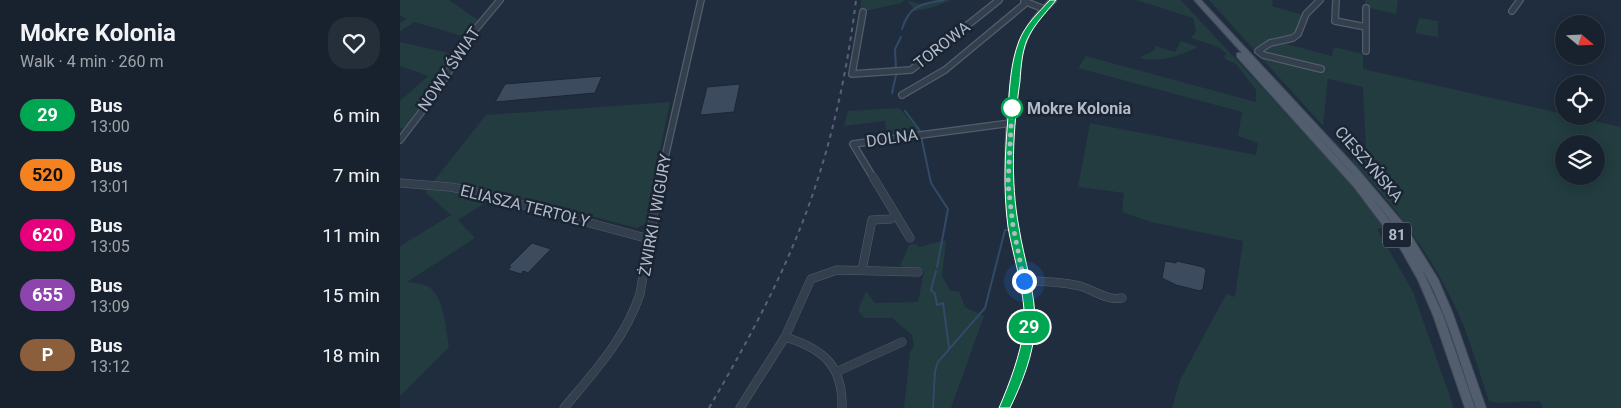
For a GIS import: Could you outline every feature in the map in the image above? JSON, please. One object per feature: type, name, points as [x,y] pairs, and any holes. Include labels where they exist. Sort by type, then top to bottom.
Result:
[{"type":"main road","name":"CIESZYŃSKA","points":[[1189,0],[1357,185],[1403,245],[1425,285],[1438,314],[1470,408]]},
{"type":"main road","name":"CIESZYŃSKA","points":[[1197,0],[1364,182],[1401,227],[1433,280],[1461,348],[1481,408]]},
{"type":"street","name":"NOWY ŚWIAT","points":[[400,140],[432,98],[475,30],[500,0]]},
{"type":"street","name":"ŻWIRKI I WIGURY","points":[[564,408],[630,326],[640,294],[662,168],[701,0]]},
{"type":"street","name":"TOROWA","points":[[864,12],[852,74],[911,70],[999,0]]},
{"type":"street","points":[[1005,408],[1022,367],[1027,344],[1029,311],[1013,226],[1008,184],[1011,123],[1021,46],[1030,26],[1053,0]]},
{"type":"street","points":[[1320,0],[1306,14],[1298,34],[1293,38],[1270,43],[1258,51],[1263,55],[1321,69]]},
{"type":"street","points":[[1336,0],[1335,21],[1366,27]]},
{"type":"street","points":[[1512,11],[1520,0]]},
{"type":"street","points":[[902,95],[945,70],[1025,1],[1044,9]]},
{"type":"street","points":[[1366,8],[1366,51]]},
{"type":"street","name":"DOLNA","points":[[910,238],[852,144],[1011,123]]},
{"type":"street","name":"ELIASZA TERTOŁY","points":[[400,183],[450,187],[472,191],[649,239]]},
{"type":"street","points":[[862,270],[872,220],[891,219]]},
{"type":"street","points":[[740,408],[785,337],[811,279],[837,270],[918,272]]},
{"type":"street","points":[[1024,281],[1068,284],[1086,288],[1115,300],[1122,298]]},
{"type":"street","points":[[785,337],[804,342],[822,353],[836,372],[842,390],[842,408]]},
{"type":"street","points":[[836,372],[902,342]]},
{"type":"green space","points":[[400,0],[449,0],[478,20],[465,37],[415,22],[400,31],[400,23],[406,19],[400,15]]},
{"type":"green space","points":[[861,0],[905,0],[901,3],[860,11]]},
{"type":"green space","points":[[907,0],[919,4],[935,0],[951,0],[931,8],[915,11]]},
{"type":"green space","points":[[1136,0],[1181,0],[1360,193],[1385,227],[1377,229],[1413,292],[1454,408],[1172,408],[1180,380],[1222,302],[1227,294],[1235,297],[1243,241],[1151,222],[1122,212],[1124,193],[1078,187],[1090,123],[1256,155],[1258,143],[1238,136],[1242,112],[1078,68],[1086,56],[1256,102],[1256,90],[1236,64],[1225,59],[1224,55],[1227,54],[1218,47],[1191,38],[1196,31],[1193,18]]},
{"type":"green space","points":[[1209,0],[1273,0],[1272,6],[1303,15],[1296,34],[1283,43],[1332,56],[1334,47],[1363,54],[1363,69],[1555,112],[1555,125],[1605,125],[1605,123],[1621,127],[1621,408],[1543,408],[1539,401],[1497,403],[1489,401],[1464,328],[1444,284],[1409,228],[1352,161],[1356,152],[1366,152],[1363,87],[1328,79],[1323,126]]},
{"type":"green space","points":[[1365,0],[1398,0],[1396,14],[1365,7]]},
{"type":"green space","points":[[1419,18],[1438,21],[1438,37],[1415,33]]},
{"type":"green space","points":[[1181,41],[1198,47],[1170,58],[1155,60],[1139,58],[1155,50],[1155,46],[1175,52]]},
{"type":"green space","points":[[400,42],[453,54],[427,97],[404,129],[400,128],[400,101],[428,76],[400,66]]},
{"type":"green space","points":[[670,102],[645,224],[637,228],[501,193],[458,220],[475,238],[407,282],[427,286],[433,290],[441,304],[449,347],[400,396],[400,246],[451,215],[425,192],[486,115]]},
{"type":"green space","points":[[899,108],[922,133],[887,137],[885,121],[844,126],[848,111]]},
{"type":"green space","points":[[946,241],[942,276],[950,290],[959,292],[965,307],[984,316],[951,408],[904,408],[910,352],[914,346],[912,335],[892,318],[864,318],[858,310],[866,291],[875,303],[918,302],[924,271],[900,266],[909,245],[917,244],[919,247]]},
{"type":"building","points":[[602,76],[595,93],[495,102],[505,84]]},
{"type":"building","points":[[740,84],[734,112],[700,115],[707,87]]},
{"type":"building","points":[[532,243],[551,249],[528,273],[523,271],[521,274],[508,270],[511,267],[509,266]]},
{"type":"building","points":[[1165,261],[1176,263],[1177,261],[1203,267],[1206,270],[1203,289],[1200,291],[1176,285],[1162,278]]},
{"type":"waterway","points":[[902,29],[909,15],[917,7],[944,0]]},
{"type":"waterway","points":[[896,69],[895,49],[901,37]]},
{"type":"waterway","points":[[892,93],[896,75]]},
{"type":"waterway","points":[[905,111],[921,132]]},
{"type":"waterway","points":[[921,136],[931,183],[948,209],[937,267]]},
{"type":"waterway","points":[[933,408],[935,371],[938,362],[985,308],[1005,230],[1009,230]]},
{"type":"waterway","points":[[936,271],[931,290],[935,294],[937,305],[943,303],[949,347]]},
{"type":"railway","points":[[709,408],[748,340],[772,293],[813,194],[836,112],[848,56],[856,0]]},
{"type":"bus line","name":"29","points":[[1005,408],[1022,367],[1029,328],[1029,311],[1013,226],[1008,184],[1013,97],[1018,58],[1023,41],[1030,26],[1053,0]]},
{"type":"place","name":"Mokre Kolonia","points":[[1012,108]]},
{"type":"route","points":[[1012,108],[1008,184],[1013,226],[1024,281]]}]
